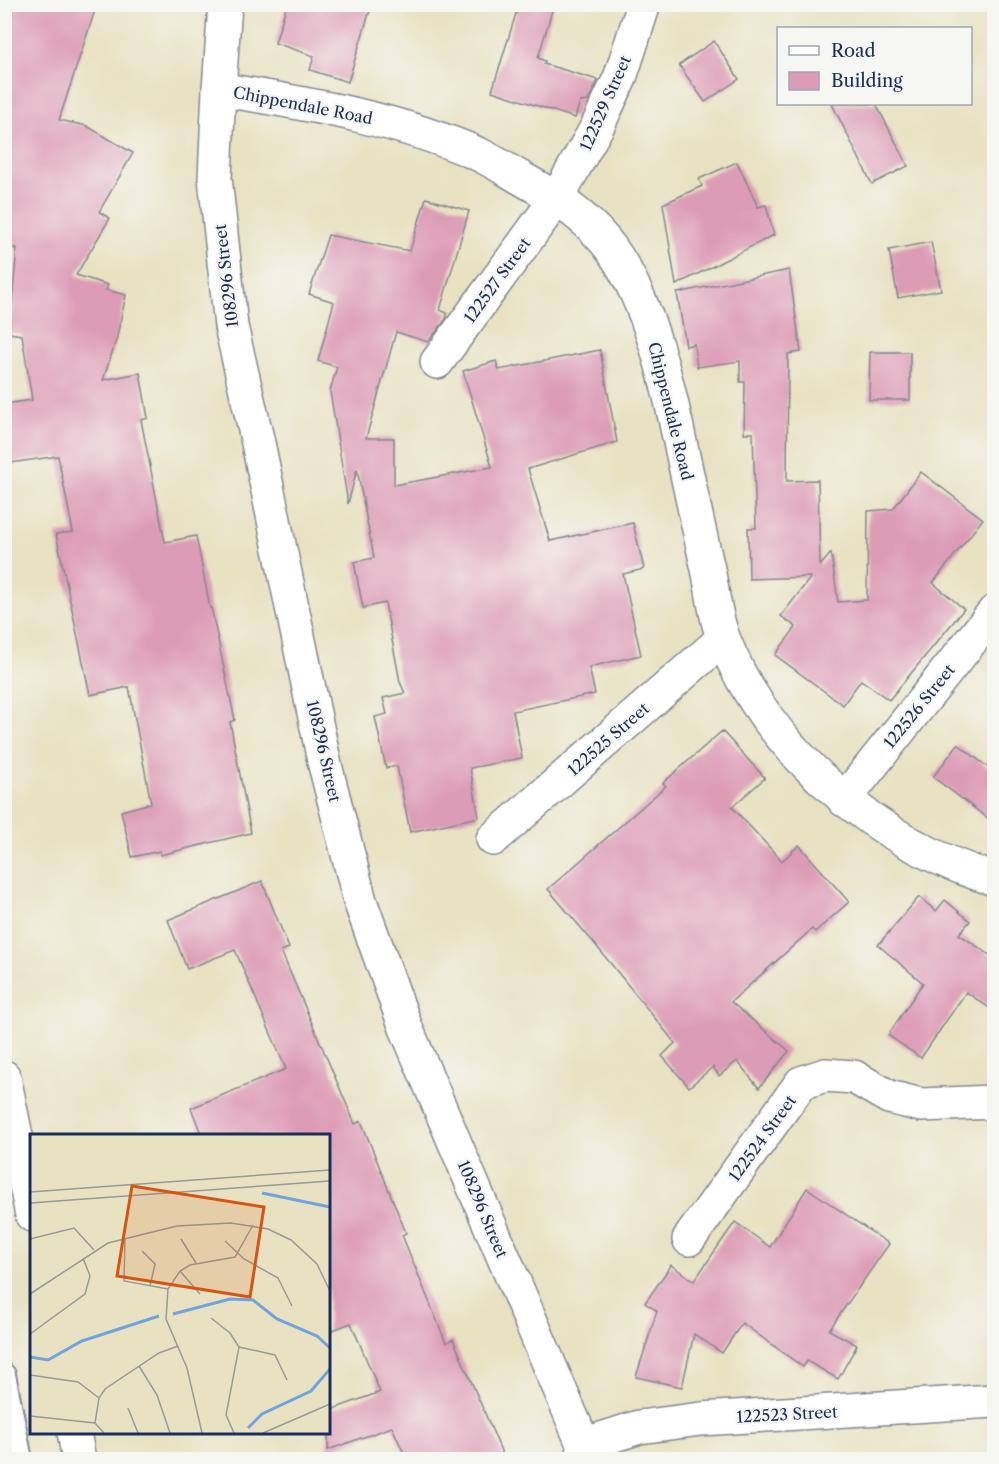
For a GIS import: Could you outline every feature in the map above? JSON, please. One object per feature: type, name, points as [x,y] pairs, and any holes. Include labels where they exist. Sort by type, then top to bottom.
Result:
[{"type":"street","name":"108296 Street","points":[[225,4],[215,178],[231,326],[258,443],[324,761],[360,901],[406,1028],[587,1452]]},
{"type":"street","name":"122529 Street","points":[[557,198],[597,127],[620,78],[644,4]]},
{"type":"street","name":"Chippendale Road","points":[[219,89],[315,105],[402,126],[480,155],[557,198],[597,232],[624,269],[646,315],[664,369],[723,639],[752,697],[791,749],[844,800],[899,836],[967,871],[994,879]]},
{"type":"street","name":"122527 Street","points":[[437,362],[557,198]]},
{"type":"street","name":"122526 Street","points":[[844,800],[994,612]]},
{"type":"street","name":"122525 Street","points":[[493,839],[723,639]]},
{"type":"street","name":"122524 Street","points":[[689,1239],[801,1083],[825,1075],[854,1077],[889,1097],[921,1105],[994,1102]]},
{"type":"street","points":[[4,1077],[30,1205]]},
{"type":"street","name":"122523 Street","points":[[587,1452],[639,1427],[701,1419],[994,1401]]},
{"type":"street","points":[[74,1434],[79,1460]]},
{"type":"lane","points":[[4,1374],[21,1460]]},
{"type":"building","points":[[4,4],[97,4],[59,120],[87,126],[133,153],[99,212],[110,218],[76,275],[108,285],[106,290],[126,295],[116,341],[103,380],[140,373],[148,418],[141,420],[165,542],[196,536],[235,720],[230,722],[251,833],[160,855],[160,851],[132,857],[121,811],[151,803],[129,687],[90,695],[56,534],[73,532],[58,456],[4,464],[4,404],[32,400],[22,335],[9,333],[17,248],[4,249]]},
{"type":"building","points":[[287,4],[372,4],[348,82],[310,70],[314,56],[275,43]]},
{"type":"building","points":[[519,4],[554,4],[538,58],[545,61],[544,64],[598,80],[588,101],[580,102],[575,118],[492,91]]},
{"type":"building","points":[[714,41],[739,79],[705,102],[679,65]]},
{"type":"building","points":[[832,105],[877,105],[908,166],[872,184]]},
{"type":"building","points":[[737,162],[758,207],[766,205],[774,235],[676,285],[663,204],[702,186],[699,179]]},
{"type":"building","points":[[426,198],[469,211],[440,310],[447,313],[446,319],[428,342],[396,332],[366,438],[394,438],[394,485],[492,467],[463,371],[496,361],[499,370],[600,350],[617,442],[528,469],[550,541],[633,523],[644,569],[623,574],[641,655],[589,667],[595,694],[513,711],[522,758],[470,768],[479,817],[410,832],[397,766],[386,768],[375,717],[387,714],[383,698],[405,693],[400,682],[385,603],[363,608],[354,562],[374,558],[357,469],[348,504],[330,391],[337,367],[318,361],[334,302],[309,294],[328,235],[410,251]]},
{"type":"building","points":[[931,242],[941,290],[898,298],[889,250]]},
{"type":"building","points":[[789,270],[801,352],[788,354],[787,481],[818,480],[820,566],[831,553],[838,602],[867,600],[868,511],[893,509],[921,472],[983,519],[933,583],[964,609],[889,700],[861,680],[843,705],[775,655],[796,627],[781,616],[811,577],[749,579],[748,528],[756,528],[753,433],[744,433],[745,382],[740,382],[740,361],[697,367],[694,344],[686,346],[677,293]]},
{"type":"building","points":[[870,352],[910,352],[910,400],[869,400]]},
{"type":"building","points":[[722,731],[765,778],[732,807],[782,861],[799,845],[849,902],[815,932],[812,929],[731,1002],[789,1051],[759,1088],[737,1061],[719,1076],[713,1067],[689,1087],[662,1056],[675,1043],[548,889],[666,786],[663,783]]},
{"type":"building","points":[[958,744],[994,772],[994,823],[933,777]]},
{"type":"building","points":[[262,881],[289,948],[281,951],[355,1124],[361,1121],[406,1233],[402,1235],[446,1343],[453,1339],[505,1460],[407,1460],[392,1427],[328,1450],[330,1410],[380,1392],[351,1323],[330,1331],[330,1134],[201,1134],[191,1108],[286,1069],[235,950],[187,969],[168,920]]},
{"type":"building","points":[[919,897],[936,911],[945,900],[970,921],[959,934],[994,958],[994,1011],[966,992],[921,1058],[888,1035],[923,983],[878,945]]},
{"type":"building","points":[[807,1188],[889,1244],[829,1330],[857,1345],[838,1379],[807,1361],[803,1367],[742,1323],[722,1353],[694,1334],[682,1387],[636,1377],[657,1311],[645,1303],[671,1265],[694,1281],[735,1222],[770,1247]]}]
